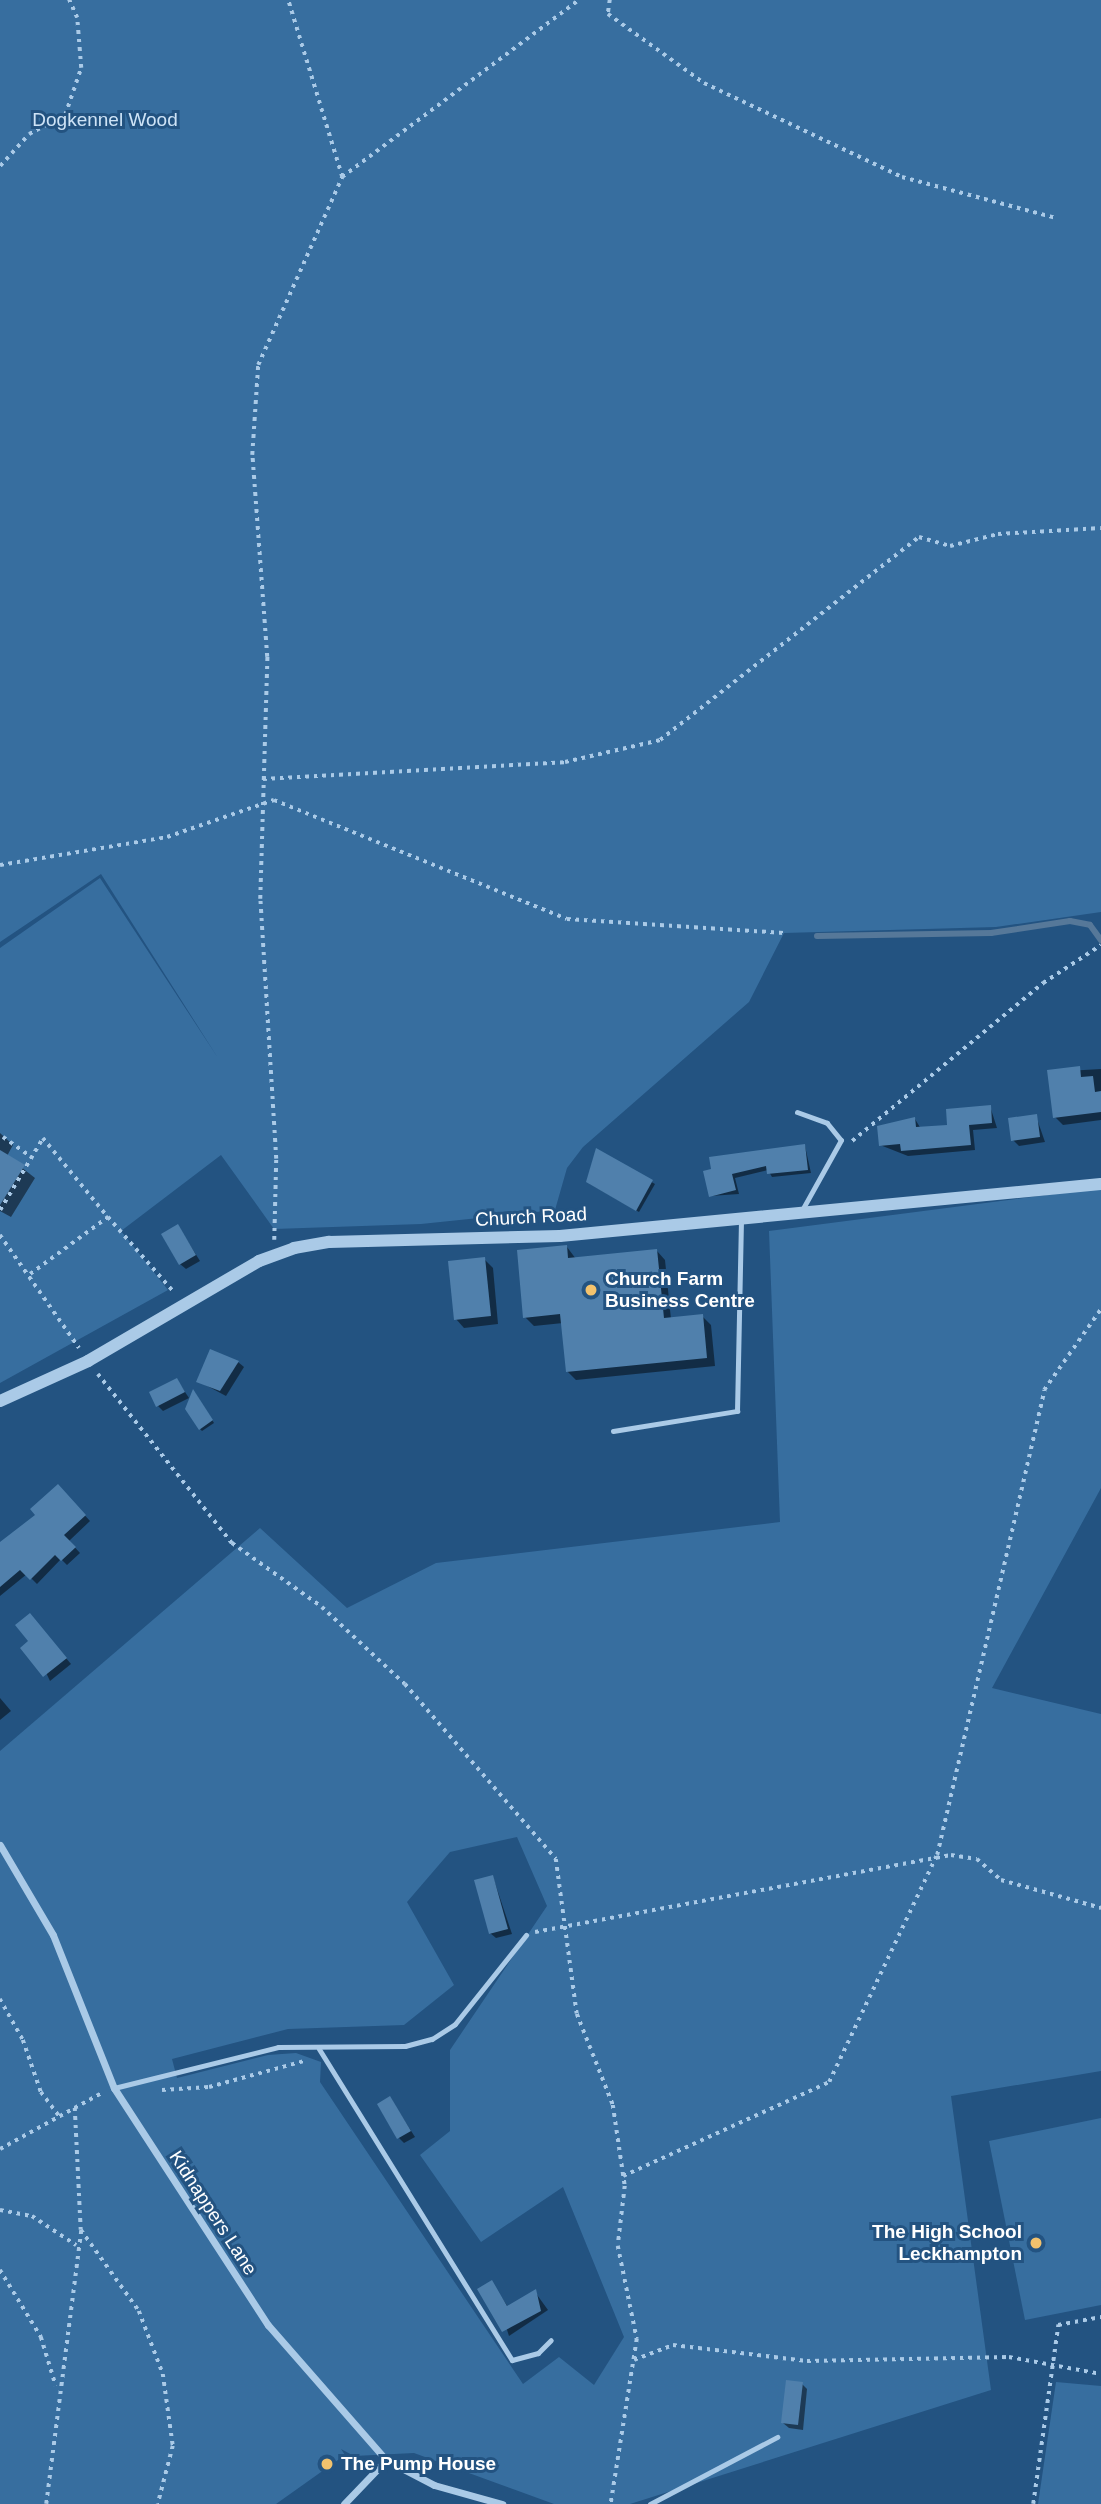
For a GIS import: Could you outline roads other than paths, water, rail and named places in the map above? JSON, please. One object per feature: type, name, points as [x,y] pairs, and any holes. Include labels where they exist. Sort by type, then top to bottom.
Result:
[{"type":"street","name":"Church Road","points":[[0,1401],[88,1361],[274,1256],[329,1242],[560,1236],[741,1221],[1101,1184]]},
{"type":"street","name":"Kidnappers Lane","points":[[0,1845],[53,1935],[114,2088],[268,2325],[386,2460],[434,2485],[502,2504]]},
{"type":"street","points":[[344,2504],[386,2460]]},
{"type":"lane","points":[[797,1112],[833,1127],[839,1149],[800,1215]]},
{"type":"lane","points":[[613,1431],[737,1411],[741,1221]]},
{"type":"lane","points":[[114,2088],[278,2046],[320,2052],[432,2039],[455,2024],[526,1935]]},
{"type":"lane","points":[[320,2052],[513,2360],[538,2353],[551,2340]]},
{"type":"lane","points":[[650,2504],[777,2437]]},
{"type":"waterway","points":[[817,936],[991,933],[1070,921],[1090,925],[1101,940]]},
{"type":"place","name":"Church Farm Business Centre","points":[[591,1290]]},
{"type":"place","name":"The High School Leckhampton","points":[[1036,2243]]},
{"type":"place","name":"The Pump House","points":[[327,2464]]},
{"type":"park label","name":"Dogkennel Wood","points":[[105,120]]}]
